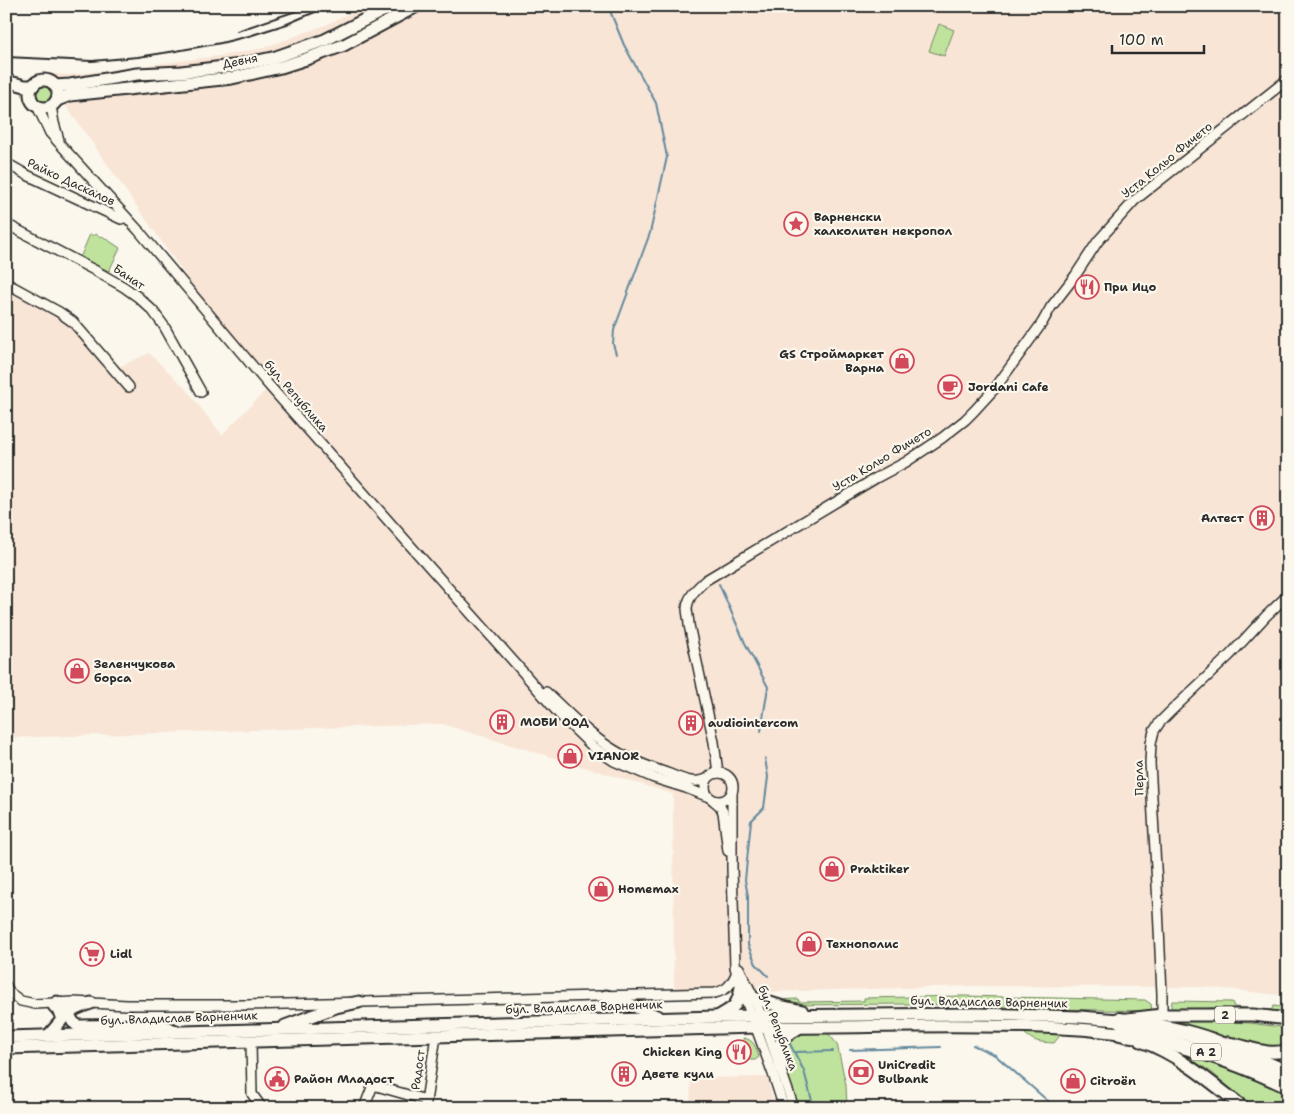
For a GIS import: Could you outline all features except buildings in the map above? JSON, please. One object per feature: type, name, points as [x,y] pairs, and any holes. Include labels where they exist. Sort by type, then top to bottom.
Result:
[{"type":"highway","name":"A 2","points":[[1119,1026],[1163,1028],[1212,1041],[1288,1073]]},
{"type":"highway","name":"A 2","points":[[1119,1026],[1145,1036],[1212,1054],[1247,1067],[1288,1086]]},
{"type":"main road","name":"Девня","points":[[55,86],[137,74],[181,72],[233,66],[273,58],[324,40],[392,6]]},
{"type":"main road","name":"Девня","points":[[54,103],[70,95],[232,78],[289,65],[344,45],[417,6]]},
{"type":"main road","points":[[6,82],[25,86],[42,108],[54,103],[58,90],[51,82],[41,80],[36,82],[34,97]]},
{"type":"main road","points":[[6,89],[34,97]]},
{"type":"main road","points":[[717,1017],[736,1004],[741,987]]},
{"type":"main road","points":[[606,996],[620,1000],[663,1019]]},
{"type":"main road","points":[[754,998],[783,1008],[828,1016]]},
{"type":"main road","points":[[54,1002],[61,1016],[78,1026],[161,1024],[177,1032]]},
{"type":"main road","points":[[277,1029],[336,1007],[360,1002]]},
{"type":"main road","points":[[48,1036],[64,1017],[74,1009],[91,1003]]},
{"type":"main road","name":"бул. Владислав Варненчик","points":[[6,1048],[436,1036],[758,1022],[828,1016],[978,1014],[1080,1017],[1119,1026]]},
{"type":"main road","name":"2","points":[[1162,1015],[1253,1015],[1288,1019]]},
{"type":"main road","name":"бул. Владислав Варненчик","points":[[6,1037],[717,1017],[799,1028],[938,1025],[1071,1028],[1119,1026],[1162,1015]]},
{"type":"main road","points":[[1119,1026],[1185,1063],[1244,1108]]},
{"type":"main road","points":[[781,1069],[780,1044],[785,1036],[799,1028]]},
{"type":"main road","points":[[1212,1041],[1240,1045],[1266,1052],[1288,1050]]},
{"type":"street","name":"Уста Кольо Фичето","points":[[718,772],[714,742],[689,625],[687,606],[698,587],[706,580],[777,537],[906,462],[965,420],[996,387],[1098,241],[1135,200],[1288,79]]},
{"type":"street","name":"бул. Република","points":[[34,97],[54,138],[126,217],[258,372],[560,715],[587,742],[605,756],[646,776],[711,799],[720,806],[723,812],[732,868]]},
{"type":"street","name":"бул. Република","points":[[54,103],[54,123],[60,143]]},
{"type":"street","name":"Райко Даскалов","points":[[6,163],[27,175],[121,219],[126,217]]},
{"type":"street","name":"Банат","points":[[6,224],[94,270],[138,297],[164,326],[201,392]]},
{"type":"street","points":[[6,283],[59,312],[73,322],[129,387]]},
{"type":"street","name":"Перла","points":[[1162,1015],[1150,763],[1154,731],[1160,722],[1230,655],[1253,629],[1288,595]]},
{"type":"street","name":"бул. Република","points":[[515,663],[575,720],[612,749],[638,762],[689,781],[697,782],[707,779]]},
{"type":"street","name":"бул. Република","points":[[718,772],[726,774],[734,785],[732,793],[732,868],[736,974],[781,1069],[794,1108]]},
{"type":"street","points":[[707,779],[718,772]]},
{"type":"street","name":"бул. Република","points":[[707,779],[705,790],[711,799]]},
{"type":"street","points":[[711,799],[724,800],[729,798],[732,793]]},
{"type":"street","name":"бул. Република","points":[[735,958],[754,998],[758,1022],[784,1108]]},
{"type":"street","points":[[6,986],[10,993],[21,1000],[35,1004],[54,1002],[135,1005],[247,1005],[715,993],[725,990],[730,986],[736,974]]},
{"type":"street","name":"Радост","points":[[425,1104],[436,1036]]},
{"type":"street","points":[[251,1041],[252,1094],[262,1108]]},
{"type":"street","points":[[364,1108],[373,1085],[425,1104]]},
{"type":"street","points":[[1215,1085],[1233,1108]]},
{"type":"shaded area","points":[[363,6],[1288,6],[1288,996],[1207,987],[970,986],[674,996],[673,794],[442,724],[6,738],[6,279],[69,314],[119,367],[149,353],[186,389],[222,435],[266,390],[43,73],[69,75],[226,55],[264,48],[328,24]]},
{"type":"shaded area","points":[[767,1077],[775,1108],[690,1108],[691,1078]]},
{"type":"green space","points":[[939,24],[954,30],[944,56],[929,51]]},
{"type":"green space","points":[[44,84],[51,87],[54,94],[51,101],[44,104],[37,101],[34,94],[37,87]]},
{"type":"green space","points":[[90,234],[102,236],[120,248],[109,271],[80,258]]},
{"type":"green space","points":[[962,996],[1145,1000],[1151,1004],[1152,1011],[1009,1008],[979,1002],[952,1005],[791,1005],[774,1000],[798,999],[799,1002],[864,1001],[864,998]]},
{"type":"green space","points":[[1172,1001],[1232,1002],[1234,1007],[1271,1010],[1274,1006],[1288,1008],[1288,1015],[1223,1008],[1209,1008],[1200,1011],[1173,1011],[1171,1007]]},
{"type":"green space","points":[[1165,1019],[1250,1023],[1288,1028],[1288,1046],[1282,1049],[1225,1039]]},
{"type":"green space","points":[[811,1028],[828,1033],[837,1044],[846,1085],[847,1108],[784,1108],[761,1042],[770,1040],[780,1066],[785,1036]]},
{"type":"green space","points":[[1024,1030],[1062,1033],[1054,1043],[1031,1039],[1024,1033]]},
{"type":"green space","points":[[743,1038],[750,1040],[757,1050],[759,1057],[755,1060],[743,1060]]},
{"type":"green space","points":[[1171,1046],[1230,1066],[1288,1094],[1288,1108],[1254,1108],[1211,1072]]},
{"type":"waterway","points":[[608,6],[624,45],[656,103],[667,157],[650,233],[614,330],[613,344],[616,354]]},
{"type":"waterway","points":[[719,584],[745,643],[768,687],[761,731]]},
{"type":"waterway","points":[[765,758],[768,777],[764,808],[751,821],[745,880],[748,896],[748,945],[756,964],[768,976]]},
{"type":"waterway","points":[[790,1044],[804,1071],[814,1108]]},
{"type":"waterway","points":[[973,1045],[995,1055],[1056,1108]]},
{"type":"waterway","points":[[850,1050],[941,1047]]},
{"type":"waterway","points":[[796,1052],[833,1051]]},
{"type":"railway","points":[[237,31],[311,6]]},
{"type":"railway","points":[[6,57],[92,61],[138,57],[221,43],[249,36],[287,24],[329,6]]},
{"type":"place","name":"Варненски халколитен некропол","points":[[796,224]]},
{"type":"place","name":"При Ицо","points":[[1087,287]]},
{"type":"place","name":"GS Строймаркет Варна","points":[[902,361]]},
{"type":"place","name":"Jordani Cafe","points":[[950,387]]},
{"type":"place","name":"Алтест","points":[[1262,518]]},
{"type":"place","name":"Зеленчукова борса","points":[[77,671]]},
{"type":"place","name":"МОБИ ООД","points":[[502,722]]},
{"type":"place","name":"audiointercom","points":[[691,723]]},
{"type":"place","name":"VIANOR","points":[[570,756]]},
{"type":"place","name":"Praktiker","points":[[832,869]]},
{"type":"place","name":"Homemax","points":[[601,889]]},
{"type":"place","name":"Технополис","points":[[809,944]]},
{"type":"place","name":"Lidl","points":[[92,954]]},
{"type":"place","name":"Chicken King","points":[[739,1052]]},
{"type":"place","name":"UniCredit Bulbank","points":[[861,1072]]},
{"type":"place","name":"Двете кули","points":[[624,1074]]},
{"type":"place","name":"Район Младост","points":[[277,1079]]},
{"type":"place","name":"Citroën","points":[[1073,1081]]}]
